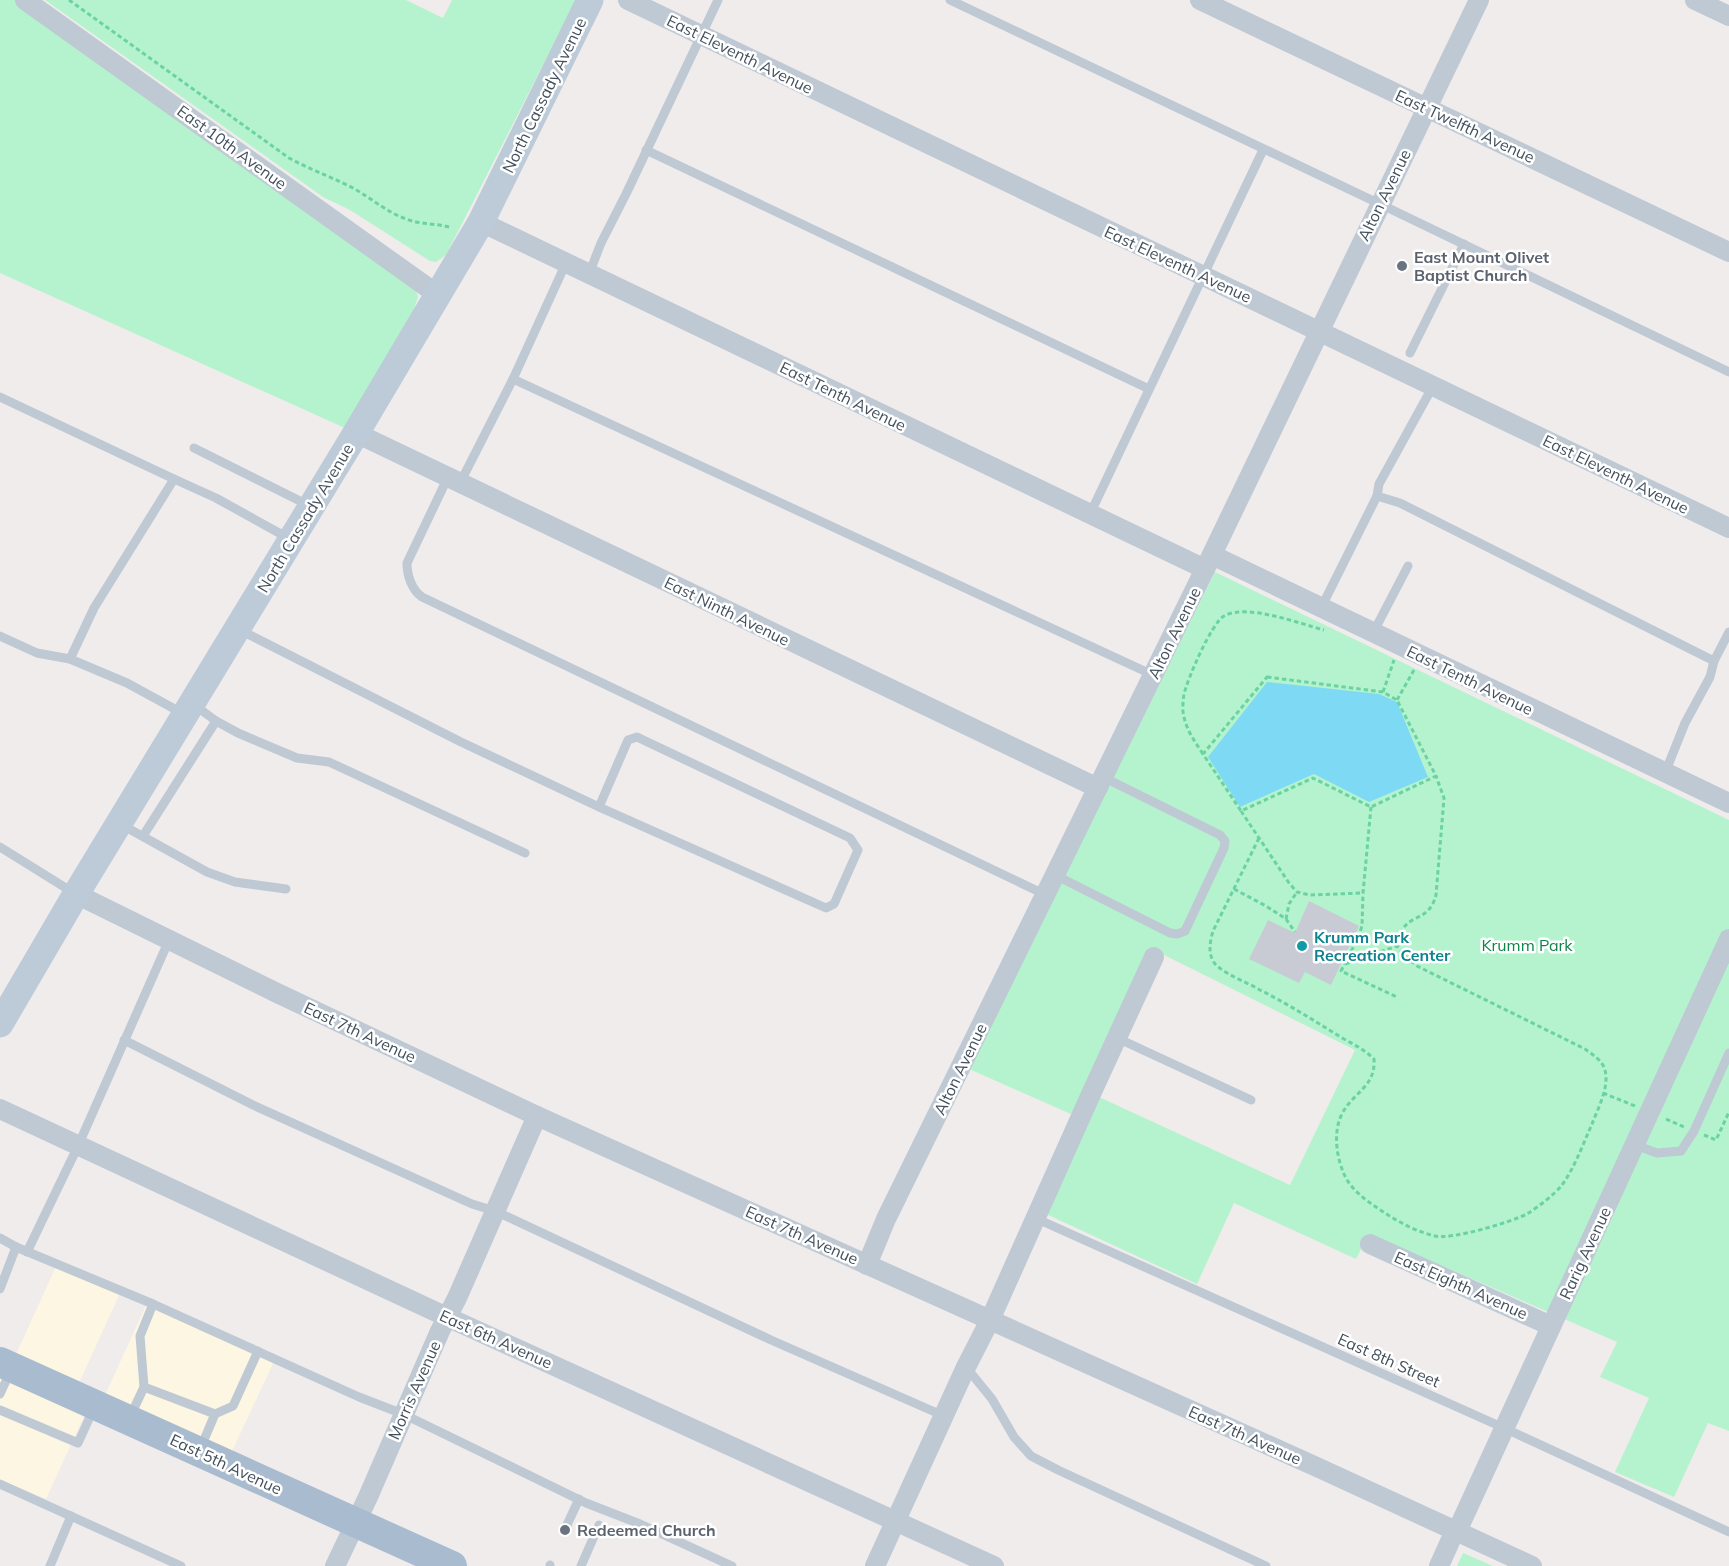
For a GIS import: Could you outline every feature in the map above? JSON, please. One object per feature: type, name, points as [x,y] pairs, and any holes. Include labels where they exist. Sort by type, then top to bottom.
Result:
[{"type":"main road","name":"North Cassady Avenue","points":[[4,1011],[292,540],[438,295],[468,226],[590,0]]},
{"type":"main road","name":"East 5th Avenue","points":[[6,1364],[452,1566]]},
{"type":"street","name":"East 10th Avenue","points":[[25,0],[438,295]]},
{"type":"street","name":"East Eleventh Avenue","points":[[627,0],[1729,528]]},
{"type":"street","name":"East Twelfth Avenue","points":[[1200,0],[1729,252]]},
{"type":"street","name":"Alton Avenue","points":[[867,1265],[886,1219],[1208,562],[1479,0]]},
{"type":"street","points":[[1695,0],[1729,16]]},
{"type":"street","name":"East Tenth Avenue","points":[[468,226],[566,263],[1090,514],[1321,608],[1729,803]]},
{"type":"street","name":"East Ninth Avenue","points":[[356,433],[1100,783]]},
{"type":"street","name":"East 7th Avenue","points":[[76,894],[537,1116],[1532,1566]]},
{"type":"street","name":"Rarig Avenue","points":[[1439,1566],[1729,939]]},
{"type":"street","points":[[875,1566],[966,1367],[990,1320],[1154,957]]},
{"type":"street","name":"East 6th Avenue","points":[[0,1109],[447,1317],[994,1566]]},
{"type":"street","name":"Morris Avenue","points":[[335,1566],[537,1116]]},
{"type":"street","name":"East Eighth Avenue","points":[[1370,1244],[1551,1326]]},
{"type":"lane","points":[[589,274],[601,243],[718,0]]},
{"type":"lane","points":[[950,0],[1729,372]]},
{"type":"lane","points":[[646,150],[1149,389]]},
{"type":"lane","points":[[1090,514],[1263,150]]},
{"type":"lane","points":[[1410,353],[1464,244]]},
{"type":"lane","points":[[566,263],[513,379],[407,563],[413,588],[422,597],[1046,895]]},
{"type":"lane","points":[[513,379],[1153,675]]},
{"type":"lane","points":[[1321,608],[1377,496],[1379,484],[1433,386]]},
{"type":"lane","points":[[0,397],[216,498],[292,540]]},
{"type":"lane","points":[[194,447],[312,507]]},
{"type":"lane","points":[[70,658],[94,608],[174,479]]},
{"type":"lane","points":[[1377,496],[1400,503],[1714,661]]},
{"type":"lane","points":[[1373,633],[1408,566]]},
{"type":"lane","points":[[237,629],[461,742],[599,807],[826,908],[834,904],[858,850],[850,838],[638,737],[628,740],[599,807]]},
{"type":"lane","points":[[1665,773],[1685,723],[1710,677],[1714,661],[1729,632]]},
{"type":"lane","points":[[0,636],[37,653],[70,658],[297,759],[328,762],[525,853]]},
{"type":"lane","points":[[143,836],[216,721]]},
{"type":"lane","points":[[1055,875],[1170,933],[1177,934],[1185,931],[1224,848],[1224,841],[1220,835],[1100,783]]},
{"type":"lane","points":[[119,824],[207,872],[235,882],[286,889]]},
{"type":"lane","points":[[0,847],[76,894]]},
{"type":"lane","points":[[27,1252],[78,1146],[169,940]]},
{"type":"lane","points":[[1117,1038],[1251,1100]]},
{"type":"lane","points":[[124,1040],[253,1105],[472,1204],[495,1211],[771,1341],[944,1416]]},
{"type":"lane","points":[[1635,1145],[1657,1153],[1681,1151],[1694,1131],[1729,1053]]},
{"type":"lane","name":"East 8th Street","points":[[1035,1218],[1504,1428],[1729,1532]]},
{"type":"lane","points":[[0,1238],[15,1247],[153,1304],[358,1397],[403,1414],[579,1499],[732,1566]]},
{"type":"lane","points":[[0,1289],[15,1247]]},
{"type":"lane","points":[[129,1419],[144,1387],[140,1336],[153,1304]]},
{"type":"lane","points":[[199,1452],[215,1414],[233,1406],[258,1351]]},
{"type":"lane","points":[[0,1394],[6,1364]]},
{"type":"lane","points":[[966,1367],[992,1399],[1014,1437],[1031,1456],[1266,1566]]},
{"type":"lane","points":[[144,1387],[215,1414]]},
{"type":"lane","points":[[0,1410],[78,1443],[95,1404]]},
{"type":"lane","points":[[0,1484],[181,1566]]},
{"type":"lane","points":[[567,1525],[579,1499]]},
{"type":"lane","points":[[50,1566],[71,1516]]},
{"type":"lane","points":[[581,1566],[599,1525]]},
{"type":"path","points":[[69,0],[289,158],[308,169],[350,186],[394,214],[408,220],[424,224],[468,226]]},
{"type":"path","points":[[1324,630],[1260,613],[1240,612],[1224,616],[1212,629],[1197,661],[1184,694],[1183,715],[1190,734],[1297,892],[1310,896],[1363,893]]},
{"type":"path","points":[[1383,692],[1396,655],[1389,655]]},
{"type":"path","points":[[1397,700],[1422,657]]},
{"type":"path","points":[[1203,754],[1267,677],[1383,692],[1397,700],[1436,776],[1444,798],[1436,895],[1433,906],[1423,915],[1410,921],[1401,931],[1397,946]]},
{"type":"path","points":[[1371,807],[1436,776]]},
{"type":"path","points":[[1241,810],[1313,778],[1371,807]]},
{"type":"path","points":[[1371,807],[1362,926],[1341,971],[1397,997]]},
{"type":"path","points":[[1259,838],[1213,931],[1209,943],[1210,954],[1216,964],[1228,973],[1293,1006],[1345,1040],[1365,1050],[1374,1059],[1375,1070],[1370,1081],[1342,1114],[1337,1128],[1337,1147],[1341,1168],[1348,1183],[1360,1196],[1394,1219],[1437,1236],[1472,1231],[1526,1214],[1561,1187],[1575,1163],[1603,1093],[1606,1083],[1604,1068],[1597,1058],[1585,1048],[1417,966],[1397,946]]},
{"type":"path","points":[[1234,889],[1286,919],[1294,933]]},
{"type":"path","points":[[1286,919],[1289,903],[1297,892]]},
{"type":"path","points":[[1344,965],[1397,946]]},
{"type":"path","points":[[1603,1093],[1649,1113]]},
{"type":"shaded area","points":[[58,1262],[121,1291],[75,1392],[92,1399],[46,1499],[0,1480],[0,1358],[12,1363]]},
{"type":"shaded area","points":[[149,1299],[276,1357],[227,1462],[101,1404]]},
{"type":"green space","points":[[0,0],[15,0],[414,285],[418,297],[413,312],[345,428],[0,273]]},
{"type":"green space","points":[[45,0],[406,0],[443,18],[452,0],[576,0],[446,255],[436,262],[430,261],[350,210],[323,197]]},
{"type":"green space","name":"Krumm Park","points":[[1215,572],[1729,820],[1729,1431],[1708,1423],[1674,1497],[1615,1472],[1649,1398],[1600,1377],[1617,1342],[1369,1234],[1356,1259],[1234,1203],[1197,1284],[1046,1214],[1099,1097],[1290,1185],[1355,1050],[1150,948],[1073,1115],[969,1069]]},
{"type":"green space","points":[[1463,1553],[1493,1566],[1457,1566]]},
{"type":"water","points":[[1267,682],[1379,694],[1397,702],[1428,777],[1369,802],[1314,774],[1240,807],[1208,757]]},
{"type":"building","name":"Krumm Park Recreation Center","points":[[1309,901],[1359,926],[1331,985],[1305,972],[1299,983],[1249,959],[1268,920],[1295,933]]},
{"type":"place","name":"East Mount Olivet Baptist Church","points":[[1402,266]]},
{"type":"place","name":"Krumm Park Recreation Center","points":[[1302,946]]},
{"type":"place","name":"Redeemed Church","points":[[565,1530]]}]
